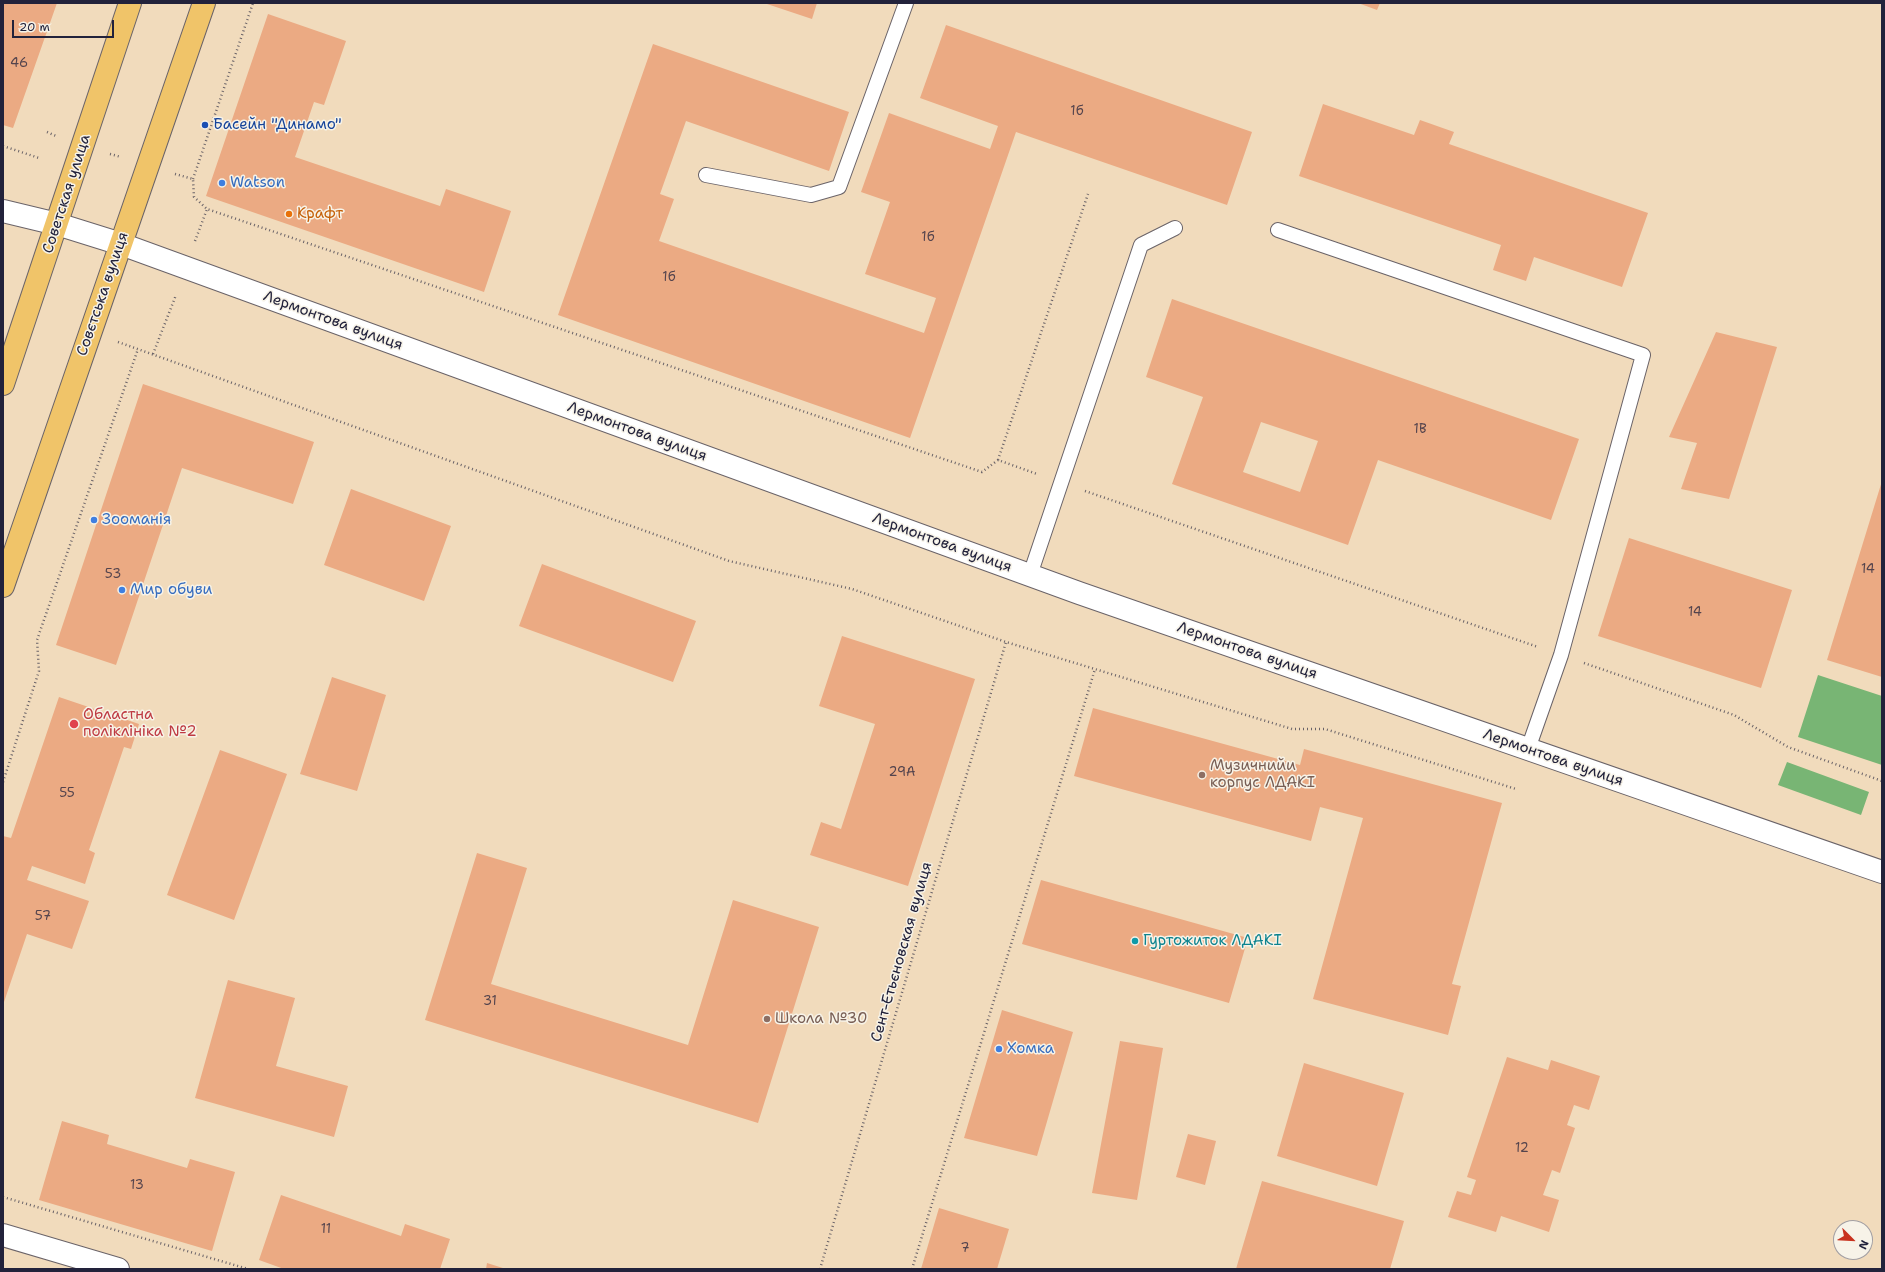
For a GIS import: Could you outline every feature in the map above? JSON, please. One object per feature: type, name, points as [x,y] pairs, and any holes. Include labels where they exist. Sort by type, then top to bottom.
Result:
[{"type":"main road","name":"Советская улица","points":[[3,384],[58,224],[82,145],[130,3]]},
{"type":"main road","name":"Совєтська вулиця","points":[[3,586],[204,3]]},
{"type":"street","name":"Лермонтова вулиця","points":[[3,211],[58,224],[121,244],[1030,575],[1882,872]]},
{"type":"street","points":[[3,1235],[118,1269]]},
{"type":"lane","points":[[706,175],[811,195],[839,188],[906,3]]},
{"type":"lane","points":[[1030,575],[1141,245],[1175,228]]},
{"type":"lane","points":[[1278,230],[1642,355],[1561,655],[1528,749]]},
{"type":"path","points":[[253,3],[193,179],[194,197],[207,209],[982,472],[998,460],[1088,194]]},
{"type":"path","points":[[47,132],[82,145],[193,179]]},
{"type":"path","points":[[3,146],[39,158]]},
{"type":"path","points":[[91,331],[729,561],[852,589],[1006,642],[1095,670],[1292,729],[1324,729],[1516,789]]},
{"type":"path","points":[[3,782],[39,671],[37,640],[138,348]]},
{"type":"path","points":[[998,460],[1734,715],[1788,747],[1882,781]]},
{"type":"path","name":"Сент-Етьєновская вулиця","points":[[820,1269],[1006,642]]},
{"type":"path","points":[[912,1269],[1095,670]]},
{"type":"path","points":[[3,1197],[248,1269]]},
{"type":"green space","points":[[1818,675],[1882,696],[1882,765],[1798,737]]},
{"type":"green space","points":[[1787,762],[1869,792],[1861,815],[1778,785]]},
{"type":"building","points":[[3,3],[57,3],[13,128],[3,125]]},
{"type":"building","points":[[764,3],[817,3],[812,19]]},
{"type":"building","points":[[1358,3],[1380,3],[1377,10]]},
{"type":"building","points":[[268,14],[346,41],[324,105],[314,102],[295,157],[440,206],[446,189],[511,211],[484,292],[206,196]]},
{"type":"building","points":[[946,25],[1252,132],[1227,205],[1016,132],[910,438],[558,315],[653,44],[849,112],[829,171],[686,121],[660,194],[674,199],[659,241],[924,333],[936,298],[865,274],[890,202],[861,192],[889,113],[990,149],[998,126],[920,98]]},
{"type":"building","points":[[1323,104],[1414,135],[1420,120],[1454,132],[1449,144],[1648,213],[1622,287],[1534,257],[1526,281],[1493,270],[1501,245],[1299,176]]},
{"type":"building","points":[[1172,299],[1579,439],[1551,520],[1378,460],[1348,545],[1172,484],[1203,397],[1146,377]],"holes":[[[1261,422],[1318,441],[1300,492],[1243,472]]]},
{"type":"building","points":[[1716,332],[1777,347],[1729,499],[1681,489],[1697,443],[1669,437]]},
{"type":"building","points":[[143,384],[314,442],[293,504],[182,468],[116,665],[56,645]]},
{"type":"building","points":[[1882,481],[1882,677],[1827,660]]},
{"type":"building","points":[[351,489],[451,526],[424,601],[324,565]]},
{"type":"building","points":[[1629,538],[1792,590],[1761,688],[1598,636]]},
{"type":"building","points":[[542,564],[696,621],[673,682],[519,626]]},
{"type":"building","points":[[842,636],[975,679],[908,886],[810,855],[821,822],[841,829],[875,724],[819,706]]},
{"type":"building","points":[[332,677],[386,695],[357,791],[300,774]]},
{"type":"building","points":[[59,697],[139,724],[131,749],[124,747],[89,850],[95,853],[85,884],[32,866],[27,880],[89,901],[72,949],[27,934],[3,1005],[3,836],[11,838]]},
{"type":"building","points":[[1093,708],[1300,765],[1304,749],[1502,803],[1452,984],[1461,986],[1448,1035],[1313,999],[1363,818],[1320,807],[1311,841],[1074,776]]},
{"type":"building","points":[[220,750],[287,774],[234,920],[167,895]]},
{"type":"building","points":[[477,853],[527,868],[491,984],[688,1045],[733,900],[819,927],[758,1123],[425,1020]]},
{"type":"building","name":"Гуртожиток ЛДАКІ","points":[[1041,880],[1248,938],[1229,1003],[1022,944]]},
{"type":"building","points":[[228,980],[295,998],[276,1066],[348,1086],[334,1137],[195,1098]]},
{"type":"building","points":[[1002,1010],[1073,1032],[1037,1156],[964,1138]]},
{"type":"building","points":[[1120,1041],[1163,1048],[1137,1200],[1092,1193]]},
{"type":"building","points":[[1507,1057],[1548,1070],[1551,1060],[1600,1076],[1589,1110],[1574,1105],[1567,1125],[1575,1128],[1560,1173],[1552,1170],[1543,1195],[1559,1200],[1549,1232],[1501,1216],[1496,1232],[1448,1217],[1457,1191],[1471,1195],[1476,1180],[1467,1177]]},
{"type":"building","points":[[1304,1063],[1404,1093],[1377,1186],[1277,1156]]},
{"type":"building","points":[[62,1121],[109,1135],[107,1144],[187,1168],[190,1159],[235,1172],[212,1251],[39,1200]]},
{"type":"building","points":[[1188,1134],[1216,1141],[1205,1185],[1176,1177]]},
{"type":"building","points":[[1262,1181],[1404,1221],[1390,1269],[1236,1269]]},
{"type":"building","points":[[281,1195],[401,1236],[405,1224],[450,1239],[440,1269],[284,1269],[259,1260]]},
{"type":"building","points":[[939,1208],[1009,1229],[997,1269],[921,1269]]},
{"type":"building","points":[[487,1263],[506,1269],[486,1269]]},
{"type":"place","name":"Басейн \"Динамо\"","points":[[205,125]]},
{"type":"place","name":"Watson","points":[[222,183]]},
{"type":"place","name":"Крафт","points":[[289,214]]},
{"type":"place","name":"Зооманія","points":[[94,520]]},
{"type":"place","name":"Мир обуви","points":[[122,590]]},
{"type":"place","name":"Областна поліклініка №2","points":[[74,724]]},
{"type":"place","name":"Музичнийи корпус ЛДАКІ","points":[[1202,775]]},
{"type":"place","name":"Гуртожиток ЛДАКІ","points":[[1135,941]]},
{"type":"place","name":"Школа №30","points":[[767,1019]]},
{"type":"place","name":"Хомка","points":[[999,1049]]}]
